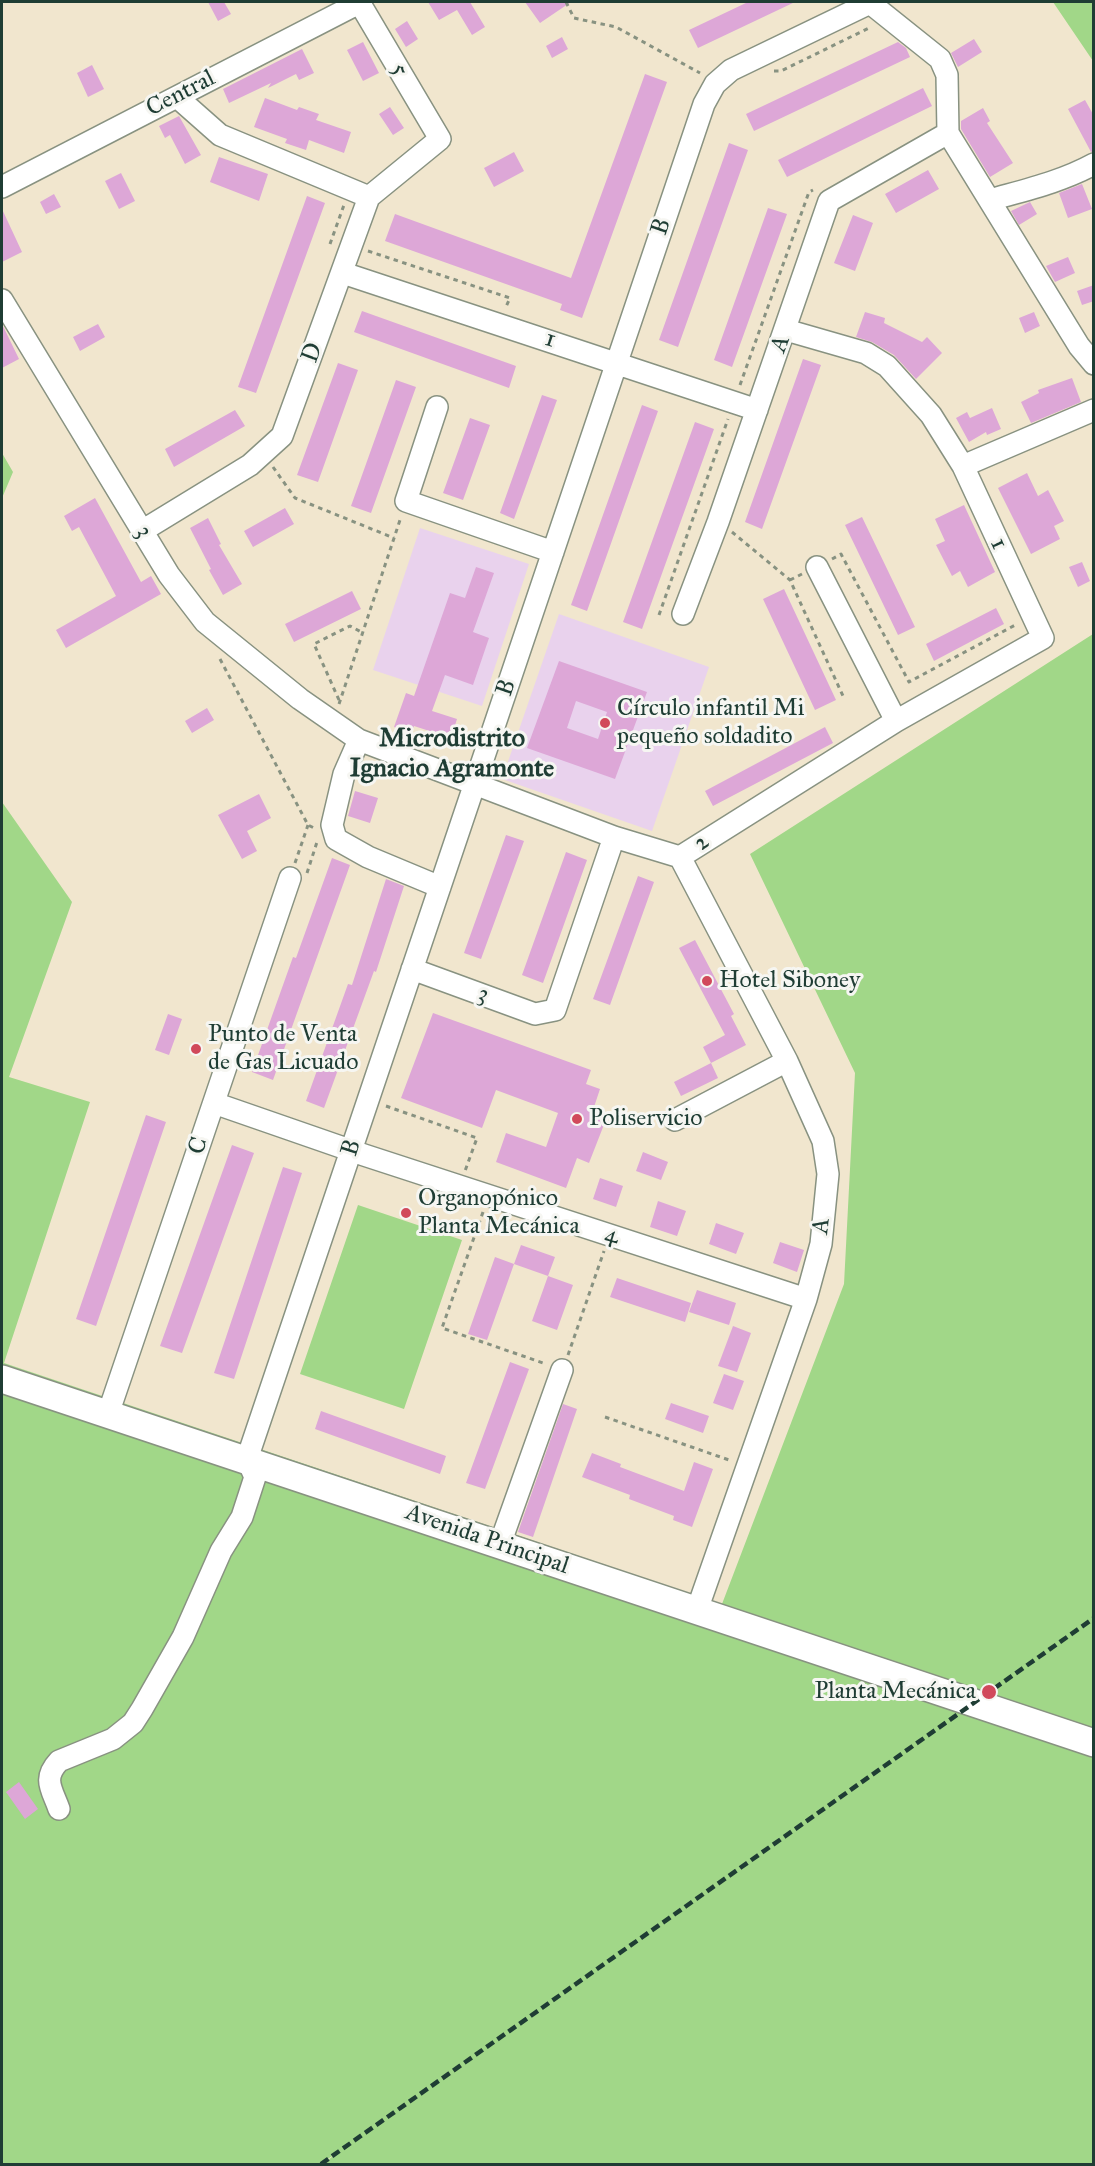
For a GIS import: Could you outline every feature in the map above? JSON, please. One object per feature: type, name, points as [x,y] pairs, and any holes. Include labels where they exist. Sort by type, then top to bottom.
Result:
[{"type":"main road","name":"Avenida Principal","points":[[2,1379],[1094,1743]]},
{"type":"street","name":"Central","points":[[2,188],[360,2]]},
{"type":"street","name":"5","points":[[360,2],[440,139],[369,197]]},
{"type":"street","points":[[870,3],[940,59],[947,75],[948,134],[1079,346],[1094,364]]},
{"type":"street","name":"B","points":[[247,1459],[704,104],[715,84],[731,70],[870,3]]},
{"type":"street","points":[[177,97],[220,135],[369,197]]},
{"type":"street","name":"A","points":[[683,614],[786,330],[829,201],[948,134]]},
{"type":"street","points":[[990,200],[1043,186],[1094,164]]},
{"type":"street","name":"D","points":[[142,531],[250,465],[282,436],[369,197]]},
{"type":"street","name":"1","points":[[343,273],[757,410]]},
{"type":"street","name":"3","points":[[2,300],[169,575],[205,622],[333,723]]},
{"type":"street","name":"1","points":[[786,330],[866,352],[887,366],[931,415],[963,466],[1043,638]]},
{"type":"street","points":[[437,407],[406,501],[553,552]]},
{"type":"street","points":[[963,466],[1094,411]]},
{"type":"street","points":[[817,567],[896,721]]},
{"type":"street","name":"2","points":[[333,723],[359,740],[475,785],[614,837],[680,857],[896,721],[1043,638]]},
{"type":"street","points":[[359,740],[344,774],[332,825],[336,840],[368,857],[440,887]]},
{"type":"street","name":"3","points":[[412,969],[535,1014],[555,1010],[614,837]]},
{"type":"street","name":"A","points":[[680,857],[787,1061],[823,1141],[828,1174],[821,1244],[806,1299],[697,1610]]},
{"type":"street","name":"C","points":[[108,1414],[290,878]]},
{"type":"street","points":[[675,1120],[787,1061]]},
{"type":"street","name":"4","points":[[214,1103],[806,1299]]},
{"type":"street","points":[[500,1544],[562,1370]]},
{"type":"street","points":[[59,1809],[49,1780],[53,1767],[59,1761],[113,1739],[133,1723],[183,1637],[221,1551],[242,1517],[255,1477],[247,1459]]},
{"type":"path","points":[[566,2],[574,18],[616,27],[702,74]]},
{"type":"path","points":[[772,70],[781,71],[889,18]]},
{"type":"path","points":[[327,254],[349,189]]},
{"type":"path","points":[[263,453],[295,498],[394,538]]},
{"type":"path","points":[[333,723],[406,501]]},
{"type":"path","points":[[718,522],[790,580],[843,696]]},
{"type":"path","points":[[790,580],[841,554],[909,682],[1032,616]]},
{"type":"path","points":[[340,702],[314,644],[350,626],[363,633]]},
{"type":"path","points":[[216,652],[308,825],[336,840]]},
{"type":"path","points":[[290,878],[308,825]]},
{"type":"path","points":[[380,1104],[477,1138],[465,1172],[474,1176]]},
{"type":"path","points":[[488,1195],[442,1328],[562,1370],[610,1235]]},
{"type":"path","points":[[605,1417],[748,1466]]},
{"type":"shaded area","points":[[420,528],[529,564],[482,706],[373,670]]},
{"type":"shaded area","name":"Círculo infantil Mi pequeño soldadito","points":[[559,614],[709,667],[652,831],[502,779]]},
{"type":"green space","points":[[1053,2],[1093,2],[1093,61]]},
{"type":"green space","points":[[2,453],[13,472],[2,498]]},
{"type":"green space","points":[[1093,634],[1093,2164],[323,2164],[337,2153],[320,2164],[2,2164],[2,802],[72,902],[9,1077],[90,1102],[4,1363],[722,1604],[844,1284],[855,1073],[750,854]]},
{"type":"green space","points":[[358,1205],[462,1240],[404,1409],[300,1374]]},
{"type":"building","points":[[208,2],[224,2],[231,14],[218,21]]},
{"type":"building","points":[[428,2],[470,2],[485,27],[472,35],[457,10],[439,20]]},
{"type":"building","points":[[525,2],[571,2],[540,23]]},
{"type":"building","points":[[748,2],[795,2],[698,48],[689,30]]},
{"type":"building","points":[[407,21],[418,39],[406,47],[395,29]]},
{"type":"building","points":[[562,37],[568,49],[552,58],[546,46]]},
{"type":"building","points":[[974,39],[982,52],[958,67],[951,53]]},
{"type":"building","points":[[363,42],[379,73],[363,81],[347,50]]},
{"type":"building","points":[[898,42],[906,48],[910,57],[754,131],[746,114]]},
{"type":"building","points":[[302,49],[314,73],[299,80],[296,74],[229,103],[223,89]]},
{"type":"building","points":[[92,65],[104,89],[88,97],[77,73]]},
{"type":"building","points":[[645,74],[667,82],[582,318],[560,310],[562,304],[385,241],[395,214],[571,278]]},
{"type":"building","points":[[923,88],[932,106],[787,177],[778,160]]},
{"type":"building","points":[[265,98],[297,110],[299,107],[319,114],[316,120],[351,132],[344,153],[309,140],[306,150],[285,143],[287,139],[254,127]]},
{"type":"building","points":[[1085,100],[1094,116],[1094,151],[1091,152],[1068,109]]},
{"type":"building","points":[[390,107],[404,128],[393,135],[379,114]]},
{"type":"building","points":[[983,108],[990,121],[987,123],[1013,163],[990,177],[961,129],[961,121]]},
{"type":"building","points":[[179,116],[201,155],[185,164],[170,135],[165,138],[159,126]]},
{"type":"building","points":[[729,143],[748,150],[678,347],[659,340]]},
{"type":"building","points":[[514,152],[524,171],[494,187],[484,168]]},
{"type":"building","points":[[219,157],[268,174],[259,201],[210,182]]},
{"type":"building","points":[[928,170],[939,189],[896,213],[885,194]]},
{"type":"building","points":[[121,173],[135,201],[119,209],[105,181]]},
{"type":"building","points":[[1082,184],[1092,209],[1068,218],[1059,193]]},
{"type":"building","points":[[54,194],[61,207],[46,214],[40,202]]},
{"type":"building","points":[[307,196],[325,203],[256,393],[238,387]]},
{"type":"building","points":[[1030,202],[1037,214],[1019,225],[1011,211]]},
{"type":"building","points":[[768,208],[787,214],[732,367],[714,360]]},
{"type":"building","points":[[2,209],[22,252],[2,262]]},
{"type":"building","points":[[853,215],[873,223],[855,271],[834,263]]},
{"type":"building","points":[[1068,257],[1075,273],[1055,282],[1046,266]]},
{"type":"building","points":[[1094,285],[1094,301],[1082,305],[1077,291]]},
{"type":"building","points":[[362,311],[516,366],[509,388],[354,332]]},
{"type":"building","points":[[865,312],[885,318],[884,323],[922,342],[927,337],[942,353],[916,379],[894,355],[872,342],[856,337]]},
{"type":"building","points":[[1034,312],[1040,326],[1025,333],[1019,318]]},
{"type":"building","points":[[2,324],[19,359],[2,368]]},
{"type":"building","points":[[98,324],[105,337],[80,351],[73,337]]},
{"type":"building","points":[[803,359],[821,365],[762,529],[745,522]]},
{"type":"building","points":[[338,363],[358,370],[318,482],[297,475]]},
{"type":"building","points":[[1072,378],[1081,402],[1031,423],[1021,402],[1039,393],[1038,390]]},
{"type":"building","points":[[396,380],[416,387],[371,513],[351,506]]},
{"type":"building","points":[[542,395],[557,400],[514,519],[500,513]]},
{"type":"building","points":[[642,405],[658,411],[587,611],[571,605]]},
{"type":"building","points":[[992,408],[1001,429],[987,435],[986,432],[969,442],[956,418],[967,412],[970,418]]},
{"type":"building","points":[[235,410],[245,426],[174,467],[165,449]]},
{"type":"building","points":[[470,418],[490,425],[463,500],[443,493]]},
{"type":"building","points":[[695,422],[714,429],[642,629],[623,622]]},
{"type":"building","points":[[1027,473],[1038,496],[1048,490],[1064,521],[1054,526],[1060,539],[1031,554],[998,488]]},
{"type":"building","points":[[95,498],[141,582],[151,576],[161,594],[66,648],[56,630],[116,596],[79,527],[72,531],[64,516]]},
{"type":"building","points":[[964,505],[995,572],[968,587],[960,571],[952,576],[936,545],[945,541],[935,519]]},
{"type":"building","points":[[285,508],[294,524],[253,547],[244,531]]},
{"type":"building","points":[[862,517],[915,627],[898,635],[845,525]]},
{"type":"building","points":[[208,518],[221,544],[219,545],[242,584],[223,595],[190,528]]},
{"type":"building","points":[[1082,562],[1090,581],[1078,587],[1069,567]]},
{"type":"building","points":[[476,567],[494,573],[473,632],[489,638],[473,685],[445,675],[432,711],[457,719],[451,738],[414,726],[411,733],[394,727],[406,693],[414,696],[450,593],[465,598]]},
{"type":"building","points":[[784,589],[836,700],[815,710],[763,599]]},
{"type":"building","points":[[352,591],[361,609],[294,642],[285,624]]},
{"type":"building","points":[[996,608],[1004,624],[934,661],[926,644]]},
{"type":"building","points":[[559,661],[647,692],[615,779],[527,748]],"holes":[[[576,701],[607,712],[598,739],[567,728]]]},
{"type":"building","points":[[207,708],[214,720],[192,733],[185,721]]},
{"type":"building","points":[[825,727],[833,743],[713,806],[705,791]]},
{"type":"building","points":[[355,791],[378,798],[370,823],[348,816]]},
{"type":"building","points":[[259,794],[271,818],[247,831],[257,851],[242,859],[218,815]]},
{"type":"building","points":[[506,835],[524,841],[481,959],[464,953]]},
{"type":"building","points":[[566,852],[587,860],[543,983],[522,975]]},
{"type":"building","points":[[332,858],[350,865],[273,1080],[252,1072],[293,957],[296,958]]},
{"type":"building","points":[[638,876],[654,882],[610,1005],[593,999]]},
{"type":"building","points":[[386,879],[404,886],[376,972],[374,971],[324,1108],[306,1101],[348,984],[352,985]]},
{"type":"building","name":"Hotel Siboney","points":[[695,940],[734,1014],[731,1016],[746,1045],[711,1063],[703,1047],[725,1035],[679,948]]},
{"type":"building","points":[[433,1013],[591,1070],[586,1084],[600,1089],[591,1116],[605,1122],[589,1163],[577,1158],[566,1188],[496,1162],[506,1133],[546,1147],[558,1113],[496,1090],[482,1128],[401,1098]]},
{"type":"building","points":[[168,1014],[182,1019],[169,1055],[155,1050]]},
{"type":"building","points":[[711,1063],[718,1078],[681,1096],[674,1082]]},
{"type":"building","points":[[146,1115],[166,1122],[96,1326],[76,1319]]},
{"type":"building","points":[[232,1145],[254,1153],[182,1353],[160,1346]]},
{"type":"building","points":[[643,1152],[668,1162],[661,1180],[636,1171]]},
{"type":"building","points":[[283,1167],[302,1173],[234,1379],[214,1373]]},
{"type":"building","points":[[600,1178],[623,1186],[616,1207],[593,1199]]},
{"type":"building","points":[[658,1201],[686,1211],[677,1236],[650,1227]]},
{"type":"building","points":[[716,1223],[744,1233],[736,1254],[709,1244]]},
{"type":"building","points":[[780,1242],[804,1250],[797,1272],[773,1263]]},
{"type":"building","points":[[521,1245],[555,1257],[548,1276],[514,1264]]},
{"type":"building","points":[[495,1257],[514,1264],[487,1340],[468,1334]]},
{"type":"building","points":[[548,1276],[573,1285],[557,1330],[532,1321]]},
{"type":"building","points":[[617,1278],[691,1303],[685,1322],[610,1297]]},
{"type":"building","points":[[697,1290],[736,1303],[729,1325],[689,1312]]},
{"type":"building","points":[[733,1326],[751,1333],[737,1372],[718,1366]]},
{"type":"building","points":[[510,1362],[529,1369],[485,1489],[466,1483]]},
{"type":"building","points":[[724,1374],[744,1381],[733,1410],[713,1403]]},
{"type":"building","points":[[671,1403],[709,1416],[703,1433],[665,1419]]},
{"type":"building","points":[[563,1404],[577,1409],[533,1537],[518,1532]]},
{"type":"building","points":[[321,1411],[446,1456],[440,1474],[315,1429]]},
{"type":"building","points":[[592,1453],[621,1464],[620,1467],[684,1491],[694,1462],[713,1469],[692,1527],[673,1520],[674,1516],[629,1499],[630,1495],[582,1477]]},
{"type":"building","points":[[19,1782],[38,1809],[25,1819],[6,1792]]},
{"type":"railway","points":[[321,2164],[1094,1618]]},
{"type":"place","name":"Círculo infantil Mi pequeño soldadito","points":[[605,723]]},
{"type":"place","name":"Hotel Siboney","points":[[707,981]]},
{"type":"place","name":"Punto de Venta de Gas Licuado","points":[[196,1049]]},
{"type":"place","name":"Poliservicio","points":[[577,1119]]},
{"type":"place","name":"Organopónico Planta Mecánica","points":[[406,1213]]},
{"type":"place","name":"Planta Mecánica","points":[[989,1692]]},
{"type":"district","name":"Microdistrito Ignacio Agramonte","points":[[452,755]]}]
